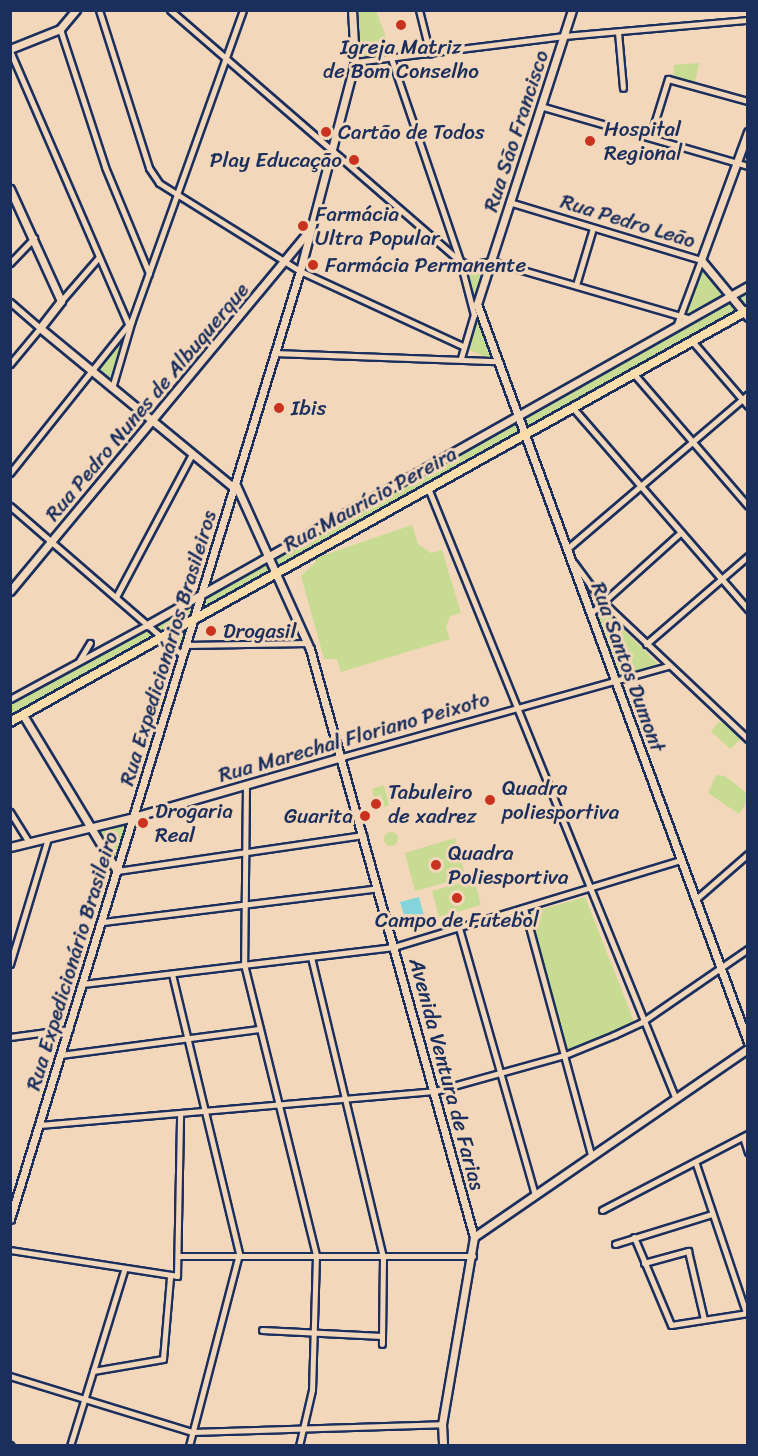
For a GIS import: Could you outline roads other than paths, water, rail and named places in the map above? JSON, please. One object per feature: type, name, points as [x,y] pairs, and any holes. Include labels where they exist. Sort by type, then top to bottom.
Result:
[{"type":"main road","name":"Rua Maurício Pereira","points":[[10,722],[524,434],[746,313]]},
{"type":"street","points":[[76,10],[60,29],[10,50],[130,324]]},
{"type":"street","points":[[99,10],[149,168],[159,183],[300,272],[462,346]]},
{"type":"street","points":[[170,10],[460,261],[469,264],[491,261],[691,320]]},
{"type":"street","points":[[112,388],[130,324],[227,60],[243,10]]},
{"type":"street","name":"Rua Expedicionários Brasileiros","points":[[134,817],[300,272],[308,233],[356,62],[352,10]]},
{"type":"street","points":[[419,10],[430,54]]},
{"type":"street","name":"Rua São Francisco","points":[[477,304],[572,10]]},
{"type":"street","points":[[356,62],[564,36],[747,21]]},
{"type":"street","points":[[60,29],[105,167],[149,273]]},
{"type":"street","points":[[618,32],[623,88]]},
{"type":"street","points":[[391,58],[460,261],[474,315]]},
{"type":"street","points":[[650,137],[668,79],[747,100]]},
{"type":"street","points":[[540,106],[747,166]]},
{"type":"street","points":[[675,330],[747,132]]},
{"type":"street","points":[[10,189],[61,301]]},
{"type":"street","name":"Rua Pedro Leão","points":[[509,202],[700,260],[746,313]]},
{"type":"street","points":[[576,285],[593,228]]},
{"type":"street","name":"Rua Pedro Nunes de Albuquerque","points":[[10,591],[154,422],[308,233]]},
{"type":"street","points":[[10,263],[33,238]]},
{"type":"street","points":[[10,364],[99,257]]},
{"type":"street","name":"Rua Maurício Pereira","points":[[147,625],[517,415],[675,330],[747,286]]},
{"type":"street","points":[[10,302],[192,454],[235,486]]},
{"type":"street","points":[[461,358],[462,346],[477,304]]},
{"type":"street","name":"Rua Santos Dumont","points":[[477,304],[524,434],[574,561],[590,614],[747,1042]]},
{"type":"street","points":[[10,473],[130,324]]},
{"type":"street","points":[[692,341],[747,406]]},
{"type":"street","points":[[274,353],[497,361]]},
{"type":"street","points":[[634,374],[747,506]]},
{"type":"street","points":[[568,548],[747,394]]},
{"type":"street","points":[[573,408],[747,609]]},
{"type":"street","points":[[116,597],[192,454]]},
{"type":"street","name":"Avenida Ventura de Farias","points":[[235,486],[308,643],[342,757],[474,1237],[473,1256],[442,1424],[443,1446]]},
{"type":"street","points":[[428,488],[642,1022],[675,1097]]},
{"type":"street","points":[[229,504],[246,508]]},
{"type":"street","points":[[10,506],[183,656]]},
{"type":"street","points":[[590,614],[681,532]]},
{"type":"street","points":[[646,644],[747,556]]},
{"type":"street","points":[[574,561],[602,601],[747,739]]},
{"type":"street","points":[[10,699],[147,625]]},
{"type":"street","points":[[78,663],[90,643]]},
{"type":"street","points":[[186,645],[308,643]]},
{"type":"street","name":"Rua Marechal Floriano Peixoto","points":[[10,847],[134,817],[669,666]]},
{"type":"street","points":[[22,715],[117,871],[363,835]]},
{"type":"street","points":[[246,785],[244,964],[258,1029],[316,1256],[312,1390],[299,1446]]},
{"type":"street","points":[[10,812],[29,843]]},
{"type":"street","name":"Rua Expedicionário Brasileiro","points":[[10,1219],[134,817]]},
{"type":"street","points":[[10,964],[48,838]]},
{"type":"street","points":[[695,900],[747,854]]},
{"type":"street","points":[[83,984],[394,946],[681,860]]},
{"type":"street","points":[[103,922],[378,888]]},
{"type":"street","points":[[524,908],[566,1055],[591,1155]]},
{"type":"street","points":[[459,928],[535,1195]]},
{"type":"street","points":[[39,1125],[435,1091],[566,1055],[642,1022],[747,949]]},
{"type":"street","points":[[311,957],[382,1257],[382,1344]]},
{"type":"street","points":[[172,974],[239,1254],[189,1446]]},
{"type":"street","points":[[10,1037],[69,1029]]},
{"type":"street","points":[[61,1056],[258,1029]]},
{"type":"street","points":[[474,1237],[747,1049]]},
{"type":"street","points":[[10,1250],[124,1270],[177,1276],[180,1114]]},
{"type":"street","points":[[602,1210],[696,1164],[745,1136],[747,1152]]},
{"type":"street","points":[[634,1237],[671,1325],[747,1313],[696,1164]]},
{"type":"street","points":[[615,1244],[712,1214]]},
{"type":"street","points":[[644,1263],[688,1251],[704,1319]]},
{"type":"street","points":[[178,1256],[239,1254],[473,1256]]},
{"type":"street","points":[[70,1446],[124,1270]]},
{"type":"street","points":[[93,1371],[163,1359],[170,1277]]},
{"type":"street","points":[[262,1330],[382,1336]]},
{"type":"street","points":[[10,1376],[192,1432],[442,1424]]},
{"type":"water","points":[[419,897],[426,924],[408,929],[400,902]]},
{"type":"place","name":"Igreja Matriz de Bom Conselho","points":[[401,25]]},
{"type":"place","name":"Cartão de Todos","points":[[326,132]]},
{"type":"place","name":"Hospital Regional","points":[[590,141]]},
{"type":"place","name":"Play Educação","points":[[354,160]]},
{"type":"place","name":"Farmácia Ultra Popular","points":[[303,226]]},
{"type":"place","name":"Farmácia Permanente","points":[[313,265]]},
{"type":"place","name":"Ibis","points":[[279,408]]},
{"type":"place","name":"Drogasil","points":[[211,631]]},
{"type":"place","name":"Quadra poliesportiva","points":[[490,800]]},
{"type":"place","name":"Tabuleiro de xadrez","points":[[376,804]]},
{"type":"place","name":"Guarita","points":[[365,816]]},
{"type":"place","name":"Drogaria Real","points":[[143,823]]},
{"type":"place","name":"Quadra Poliesportiva","points":[[436,865]]},
{"type":"place","name":"Campo de Futebol","points":[[457,898]]}]
